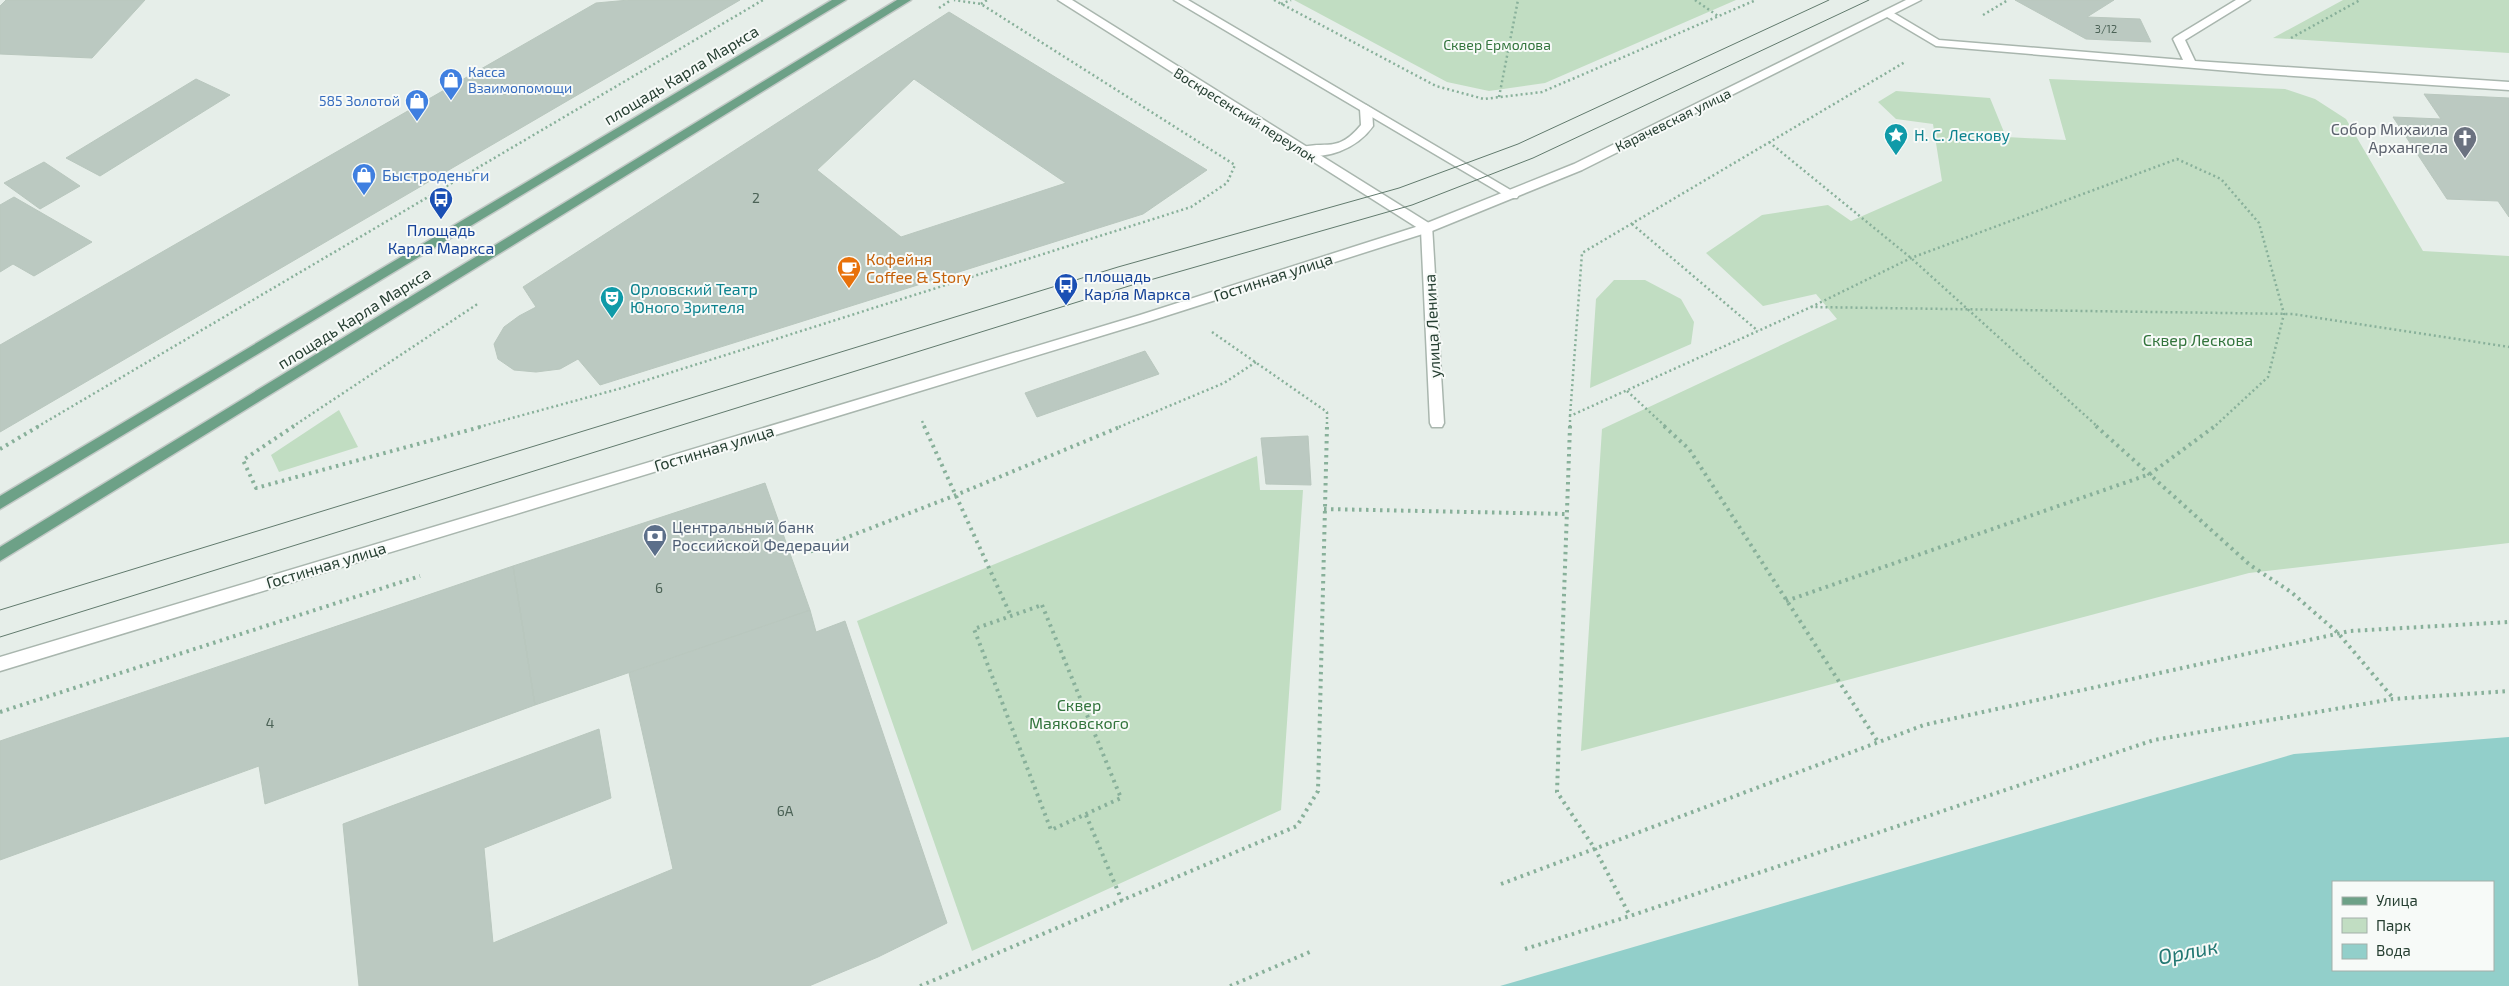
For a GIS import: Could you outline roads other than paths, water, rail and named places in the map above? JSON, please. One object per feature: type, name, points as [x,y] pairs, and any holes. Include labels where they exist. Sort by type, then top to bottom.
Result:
[{"type":"main road","name":"площадь Карла Маркса","points":[[0,503],[840,0]]},
{"type":"main road","name":"площадь Карла Маркса","points":[[0,555],[905,0]]},
{"type":"street","points":[[1180,0],[1366,108],[1512,196]]},
{"type":"street","name":"Карачевская улица","points":[[1427,228],[1512,196],[1578,167],[1915,0]]},
{"type":"street","points":[[2191,64],[2179,39],[2244,0]]},
{"type":"street","name":"Воскресенский переулок","points":[[1068,1],[1302,151],[1427,228]]},
{"type":"street","points":[[1888,14],[1936,43],[2191,64],[2509,86]]},
{"type":"street","points":[[1302,151],[1329,151],[1355,142],[1368,126],[1366,108]]},
{"type":"street","name":"улица Ленина","points":[[1427,228],[1437,423]]},
{"type":"street","name":"Гостинная улица","points":[[0,664],[1145,318],[1427,228]]},
{"type":"water","name":"Орлик","points":[[2509,737],[2509,986],[1500,986],[2294,754]]},
{"type":"tram line","points":[[0,610],[1118,267],[1399,188],[1518,144],[1829,0]]},
{"type":"tram line","points":[[0,637],[1129,286],[1412,205],[1533,158],[1869,0]]},
{"type":"place","name":"Касса Взаимопомощи","points":[[451,101]]},
{"type":"place","name":"585 Золотой","points":[[417,122]]},
{"type":"place","name":"Н. С. Лескову","points":[[1896,156]]},
{"type":"place","name":"Собор Михаила Архангела","points":[[2465,159]]},
{"type":"place","name":"Быстроденьги","points":[[364,196]]},
{"type":"place","name":"Площадь Карла Маркса","points":[[441,220]]},
{"type":"place","name":"Кофейня Coffee & Story","points":[[849,289]]},
{"type":"place","name":"площадь Карла Маркса","points":[[1066,306]]},
{"type":"place","name":"Орловский Театр Юного Зрителя","points":[[612,319]]},
{"type":"place","name":"Центральный банк Российской Федерации","points":[[655,557]]},
{"type":"park label","name":"Сквер Ермолова","points":[[1497,45]]},
{"type":"park label","name":"Сквер Лескова","points":[[2198,340]]},
{"type":"park label","name":"Сквер Маяковского","points":[[1079,714]]}]
